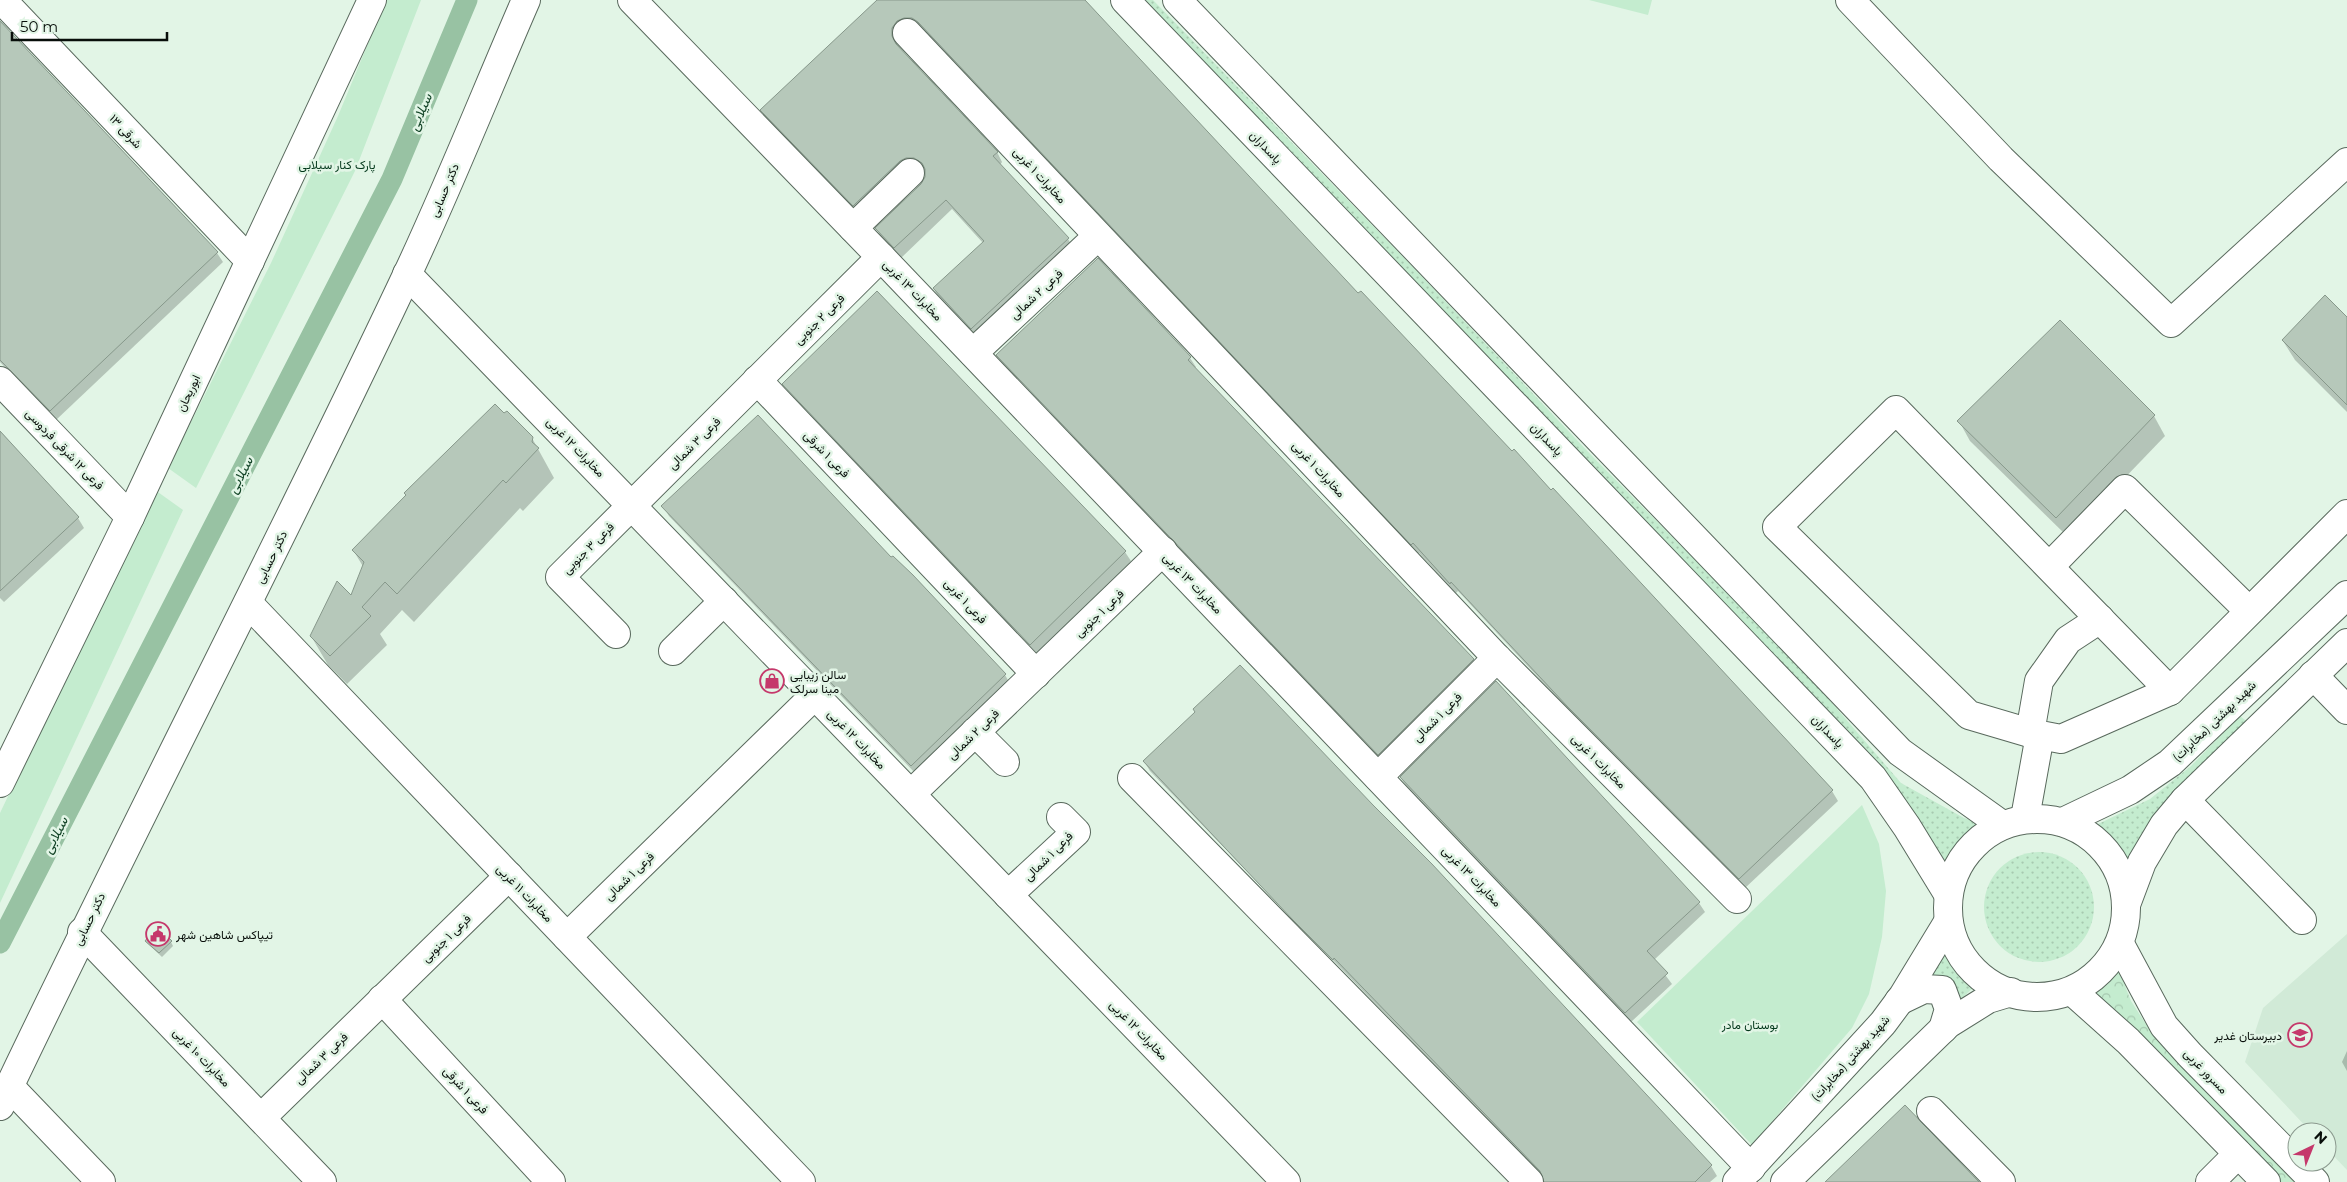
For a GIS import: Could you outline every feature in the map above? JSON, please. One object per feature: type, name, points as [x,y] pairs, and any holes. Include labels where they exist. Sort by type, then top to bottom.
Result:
[{"type":"street","name":"۱۳ شرقی","points":[[2,0],[250,261]]},
{"type":"street","name":"ابوریحان","points":[[0,783],[130,517],[372,0]]},
{"type":"street","name":"دکتر حسابی","points":[[5,1096],[82,932],[248,603],[408,274],[526,0]]},
{"type":"street","name":"مخابرات ۱۳ غربی","points":[[632,0],[881,256],[1378,777],[1744,1175]]},
{"type":"street","name":"پاسداران","points":[[1125,0],[1873,778],[1907,827],[1948,894]]},
{"type":"street","points":[[1177,0],[1900,752],[2014,821]]},
{"type":"street","points":[[1850,0],[2001,159],[2171,324],[2347,162]]},
{"type":"street","name":"مخابرات ۱ غربی","points":[[906,33],[1497,658],[1737,899]]},
{"type":"street","points":[[853,228],[910,173]]},
{"type":"street","name":"فرعی ۲ شمالی","points":[[973,353],[1098,236]]},
{"type":"street","name":"فرعی ۲ جنوبی","points":[[757,380],[881,256]]},
{"type":"street","name":"مخابرات ۱۲ غربی","points":[[408,274],[1286,1182]]},
{"type":"street","name":"فرعی ۳ شمالی","points":[[632,505],[757,380]]},
{"type":"street","name":"فرعی ۱ شرقی","points":[[757,380],[896,527]]},
{"type":"street","name":"فرعی ۱۲ شرقی فردوسی","points":[[0,381],[130,517]]},
{"type":"street","points":[[2170,691],[1896,410],[1777,527],[1969,715],[2035,734],[2061,738],[2170,691],[2347,514]]},
{"type":"street","points":[[2050,566],[2125,489],[2249,611]]},
{"type":"street","name":"فرعی ۳ جنوبی","points":[[616,634],[560,577],[632,505]]},
{"type":"street","name":"فرعی ۱ غربی","points":[[896,527],[1036,674]]},
{"type":"street","name":"فرعی ۱ جنوبی","points":[[1036,674],[1163,551]]},
{"type":"street","name":"شهید بهشتی (مخابرات)","points":[[2063,822],[2130,790],[2170,763],[2347,595]]},
{"type":"street","points":[[673,651],[724,601]]},
{"type":"street","name":"مخابرات ۱۱ غربی","points":[[248,603],[801,1182]]},
{"type":"street","points":[[2014,821],[2035,734],[2039,681],[2068,640],[2100,619]]},
{"type":"street","points":[[2127,902],[2142,862],[2164,825],[2185,800],[2347,643]]},
{"type":"street","name":"فرعی ۱ شمالی","points":[[1378,777],[1497,658]]},
{"type":"street","name":"فرعی ۲ شمالی","points":[[911,794],[1036,674]]},
{"type":"street","points":[[2313,675],[2347,710]]},
{"type":"street","name":"فرعی ۱ شمالی","points":[[567,937],[815,695]]},
{"type":"street","points":[[975,732],[1005,762]]},
{"type":"street","points":[[1132,778],[1529,1182]]},
{"type":"street","points":[[2185,800],[2302,920]]},
{"type":"street","name":"فرعی ۱ شمالی","points":[[1008,895],[1076,832],[1061,817]]},
{"type":"street","points":[[2045,818],[2063,822],[2088,833],[2114,860],[2122,878],[2127,902],[2127,919],[2120,944],[2098,974],[2072,991],[2042,998],[2020,996],[1985,981],[1967,964],[1958,950],[1948,922],[1948,894],[1954,872],[1965,853],[1994,828],[2014,821],[2045,818]]},
{"type":"street","name":"فرعی ۱ جنوبی","points":[[382,999],[509,876]]},
{"type":"street","name":"شهید بهشتی (مخابرات)","points":[[1744,1175],[1883,1023],[1899,1001],[1948,922]]},
{"type":"street","name":"مخابرات ۱۰ غربی","points":[[82,932],[322,1182]]},
{"type":"street","name":"مسرور غربی","points":[[2120,944],[2164,1026],[2315,1182]]},
{"type":"street","points":[[1899,1001],[1924,989],[1942,990],[1949,1009],[1943,1029]]},
{"type":"street","points":[[2072,991],[2128,1041],[2266,1182]]},
{"type":"street","points":[[1785,1182],[1943,1029],[1988,999],[2011,992]]},
{"type":"street","name":"فرعی ۳ شمالی","points":[[261,1118],[382,999]]},
{"type":"street","name":"فرعی ۱ شرقی","points":[[382,999],[551,1182]]},
{"type":"street","points":[[5,1096],[101,1182]]},
{"type":"street","points":[[1932,1110],[2000,1182]]},
{"type":"street","points":[[2210,1182],[2238,1154]]},
{"type":"shaded area","name":"دبیرستان غدیر","points":[[2347,934],[2347,1170],[2337,1160],[2337,1122],[2302,1122],[2245,1062],[2263,1008]]},
{"type":"green space","name":"پارک کنار سیلابی","points":[[386,0],[421,0],[355,171],[196,488],[168,468],[271,263],[338,116]]},
{"type":"green space","points":[[1130,0],[1153,0],[1408,262],[1594,458],[1800,666],[1901,783],[1964,818],[1987,826],[1962,844],[1942,868]]},
{"type":"green space","points":[[1589,0],[1652,0],[1648,15]]},
{"type":"green space","points":[[155,490],[183,510],[0,903],[0,813]]},
{"type":"green space","points":[[2240,716],[2250,724],[2130,864],[2115,843],[2094,826],[2150,799],[2191,766]]},
{"type":"green space","name":"بوستان مادر","points":[[1862,805],[1879,844],[1886,891],[1882,937],[1869,994],[1852,1028],[1752,1145],[1637,1022]]},
{"type":"green space","points":[[2039,852],[2060,856],[2078,868],[2090,886],[2094,907],[2090,928],[2078,946],[2060,958],[2039,962],[2018,958],[2000,946],[1988,928],[1984,907],[1988,886],[2000,868],[2018,856]]},
{"type":"green space","points":[[1947,952],[1956,973],[1975,986],[1961,999],[1953,987],[1924,982]]},
{"type":"green space","points":[[2119,971],[2131,1001],[2151,1032],[2287,1167],[2287,1172],[2292,1172],[2302,1182],[2278,1182],[2087,994],[2108,984]]},
{"type":"building","points":[[877,0],[1085,0],[1358,293],[1361,291],[1512,451],[1514,449],[1551,490],[1553,488],[1833,790],[1739,879],[1567,706],[1413,543],[1411,545],[918,22],[912,18],[904,18],[897,21],[892,28],[892,36],[896,44],[998,152],[993,156],[1069,238],[971,329],[933,288],[984,241],[946,200],[894,248],[875,228],[921,184],[925,177],[925,169],[922,163],[914,158],[906,158],[900,161],[853,206],[760,110]]},
{"type":"building","points":[[0,21],[218,252],[50,411],[0,360]]},
{"type":"building","points":[[1098,258],[1191,357],[1188,360],[1474,659],[1378,755],[996,355]]},
{"type":"building","points":[[877,291],[1126,551],[1030,645],[782,384]]},
{"type":"building","points":[[2325,295],[2347,317],[2347,405],[2282,340]]},
{"type":"building","points":[[2060,320],[2155,415],[2056,518],[1957,421]]},
{"type":"building","points":[[495,404],[504,413],[507,411],[533,437],[532,442],[539,448],[506,483],[503,480],[397,594],[385,582],[362,607],[371,616],[330,656],[310,636],[337,581],[351,595],[364,562],[352,550],[406,495],[404,493]]},
{"type":"building","points":[[758,415],[891,557],[893,556],[913,575],[1006,674],[911,766],[661,506]]},
{"type":"building","points":[[0,431],[79,517],[0,591]]},
{"type":"building","points":[[1240,665],[1432,864],[1712,1165],[1695,1182],[1544,1182],[1540,1171],[1334,958],[1333,960],[1293,920],[1143,761],[1195,712],[1193,709]]},
{"type":"building","points":[[1496,681],[1700,902],[1647,951],[1668,973],[1625,1013],[1400,777]]},
{"type":"building","name":"تیپاکس شاهین شهر","points":[[157,926],[172,941],[159,953],[145,941]]},
{"type":"building","points":[[1905,1105],[1979,1182],[1825,1182],[1853,1155]]},
{"type":"waterway","name":"سیلابی","points":[[0,943],[392,179],[467,0]]},
{"type":"place","name":"سالن زیبایی مینا سرلک","points":[[772,681]]},
{"type":"place","name":"تیپاکس شاهین شهر","points":[[158,934]]},
{"type":"place","name":"دبیرستان غدیر","points":[[2300,1035]]}]
